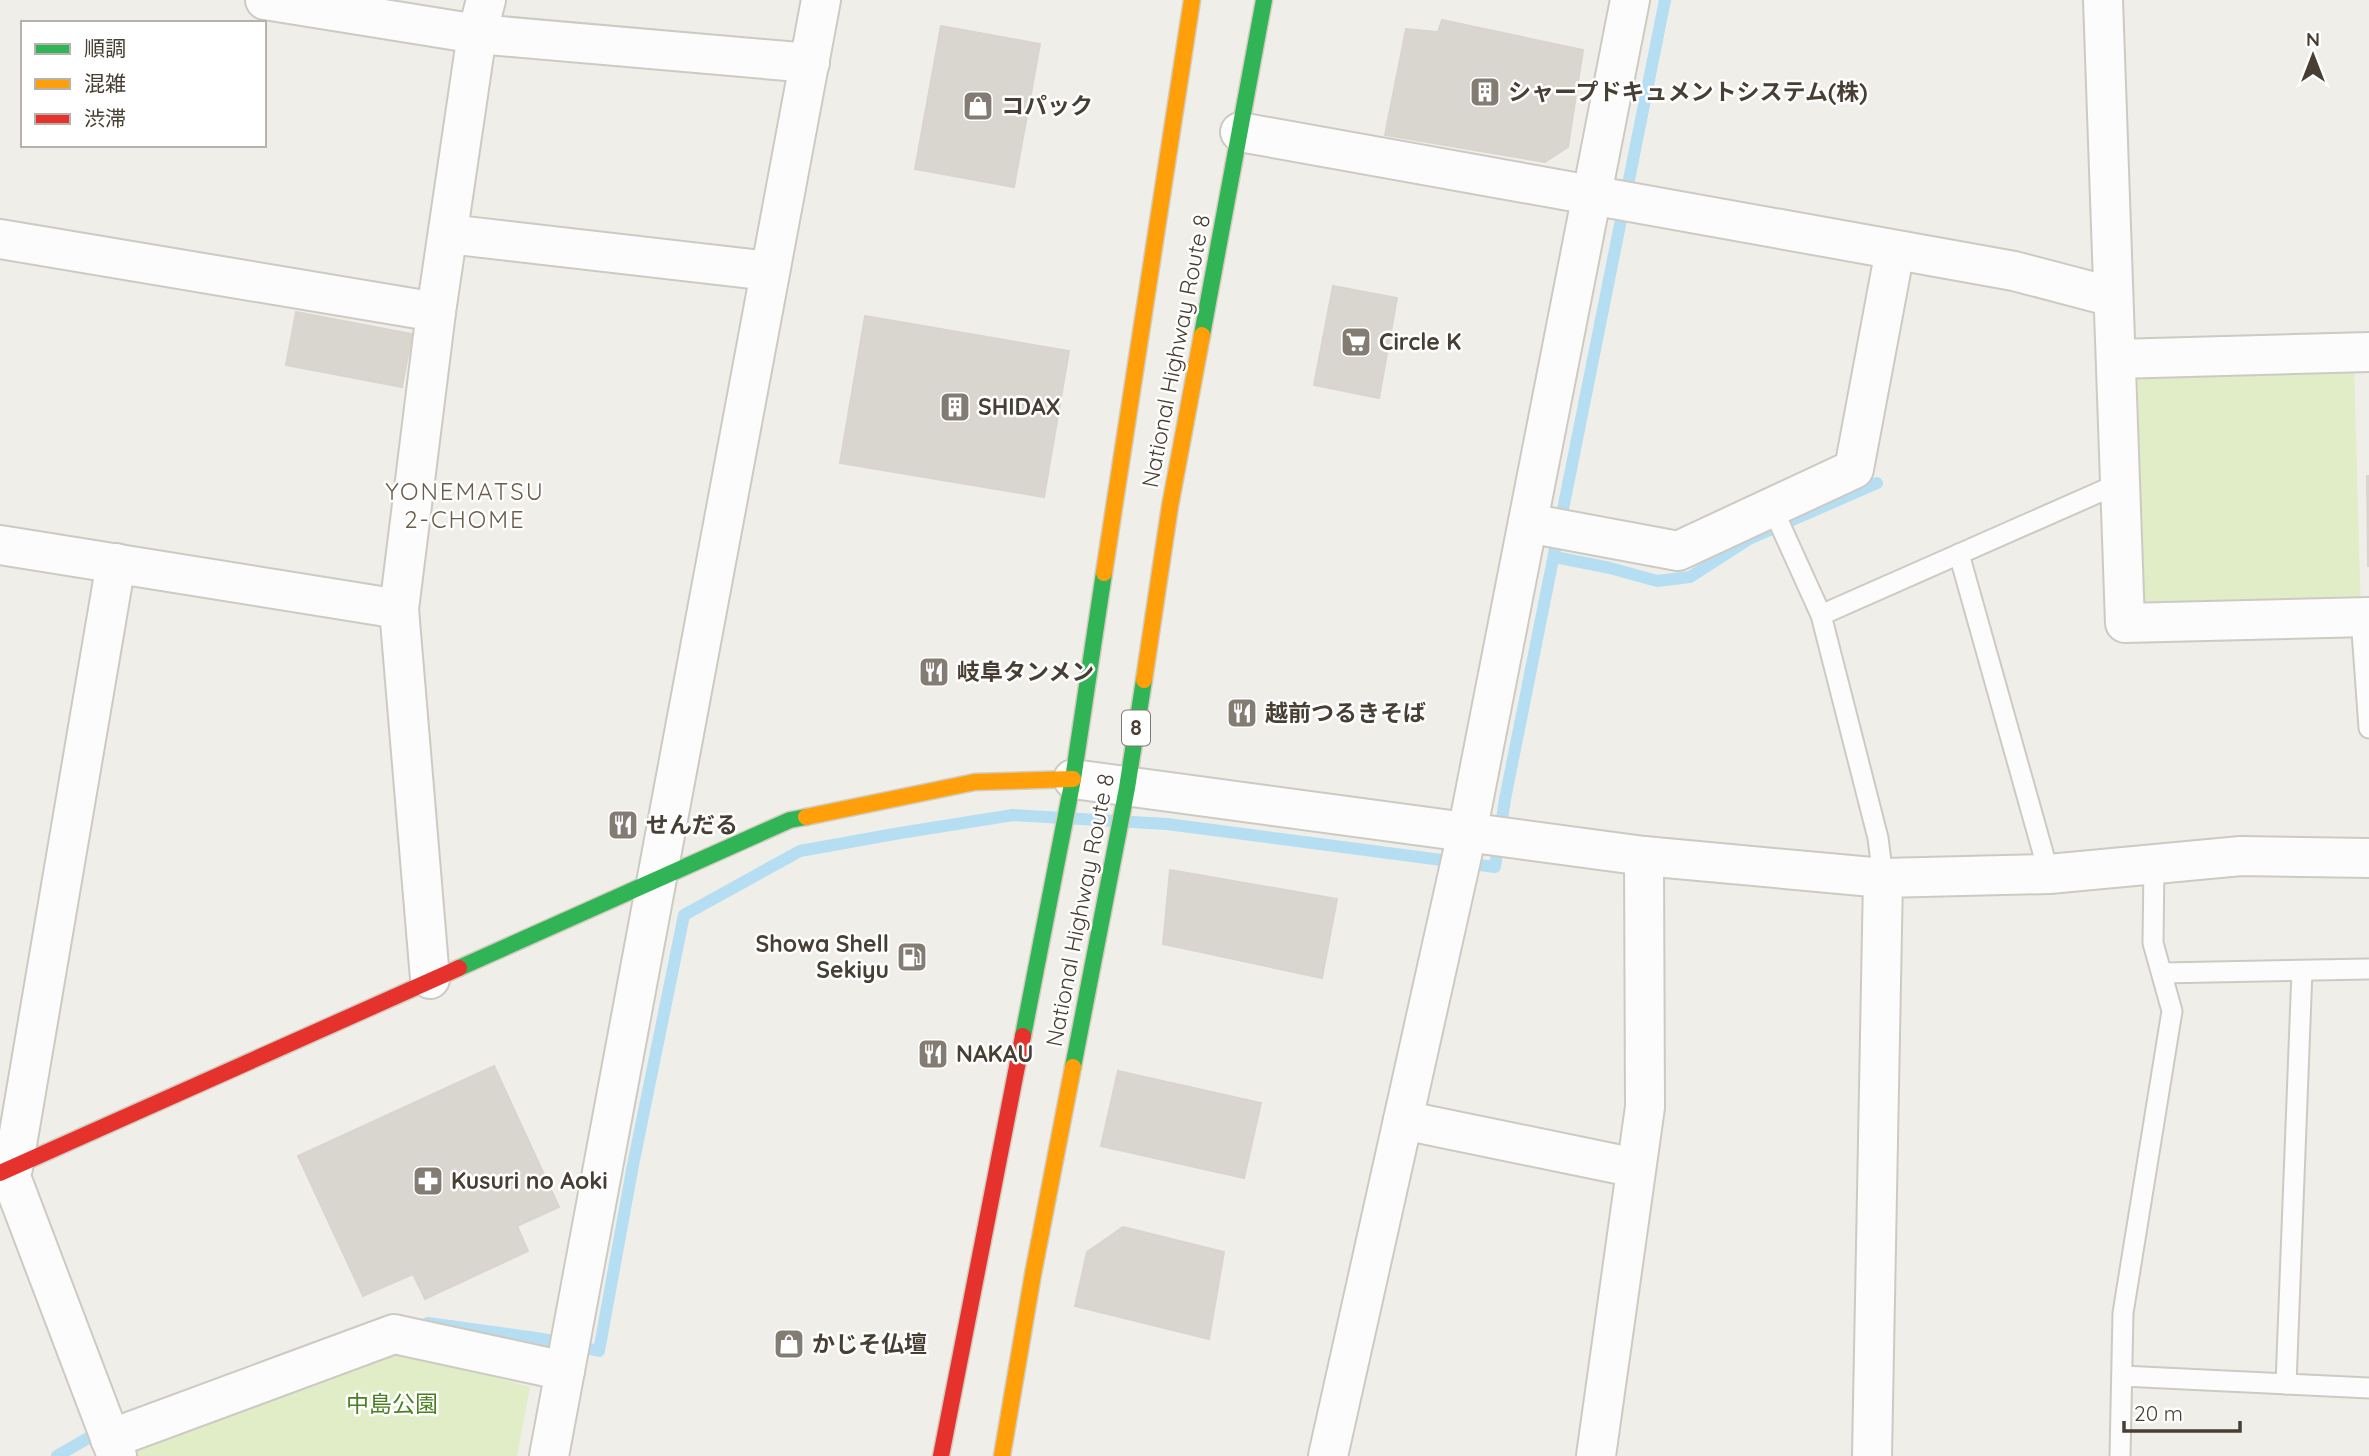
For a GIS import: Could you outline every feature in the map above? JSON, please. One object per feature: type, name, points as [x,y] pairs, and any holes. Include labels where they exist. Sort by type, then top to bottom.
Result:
[{"type":"main road","name":"National Highway Route 8","points":[[941,1456],[1073,779],[1192,0]]},
{"type":"main road","name":"National Highway Route 8","points":[[1002,1456],[1033,1275],[1127,788],[1170,506],[1264,0]]},
{"type":"main road","points":[[7,1170],[790,820],[975,782],[1073,779]]},
{"type":"street","points":[[265,0],[482,17],[810,63]]},
{"type":"street","points":[[549,1456],[821,0]]},
{"type":"street","points":[[1328,1456],[1467,833],[1630,0]]},
{"type":"street","points":[[2103,0],[2125,623],[2365,617]]},
{"type":"street","points":[[430,979],[399,609],[436,312],[482,17]]},
{"type":"street","points":[[1240,132],[2014,271],[2113,297]]},
{"type":"street","points":[[448,234],[770,271]]},
{"type":"street","points":[[0,239],[436,312]]},
{"type":"street","points":[[1528,523],[1678,551],[1854,469],[1895,250]]},
{"type":"street","points":[[2116,359],[2369,352]]},
{"type":"street","points":[[0,545],[399,609]]},
{"type":"street","points":[[116,564],[7,1170],[113,1447],[394,1334],[565,1371]]},
{"type":"street","points":[[1073,779],[1644,856],[1883,878],[2049,874],[2241,856],[2369,858]]},
{"type":"street","points":[[1596,1456],[1644,1107],[1644,856]]},
{"type":"street","points":[[1872,1456],[1883,878]]},
{"type":"street","points":[[1404,1120],[1636,1168]]},
{"type":"lane","points":[[1821,615],[2120,483]]},
{"type":"lane","points":[[1772,507],[1821,615],[1878,838],[1883,878]]},
{"type":"lane","points":[[1959,554],[2049,874]]},
{"type":"lane","points":[[2365,617],[2369,728]]},
{"type":"lane","points":[[2120,1456],[2123,1313],[2172,1011],[2153,943],[2154,864]]},
{"type":"lane","points":[[2162,973],[2369,969]]},
{"type":"lane","points":[[2286,1384],[2302,971]]},
{"type":"lane","points":[[2122,1376],[2369,1388]]},
{"type":"green space","points":[[2127,358],[2354,364],[2361,617],[2125,623]]},
{"type":"green space","name":"中島公園","points":[[388,1348],[530,1387],[517,1456],[138,1456],[132,1442]]},
{"type":"building","name":"シャープドキュメントシステム(株)","points":[[1442,20],[1583,50],[1568,147],[1545,162],[1385,135],[1406,29],[1438,32]]},
{"type":"building","name":"コパック","points":[[941,26],[1040,44],[1014,187],[915,169]]},
{"type":"building","name":"Circle K","points":[[1333,286],[1397,298],[1379,398],[1314,385]]},
{"type":"building","points":[[296,312],[412,334],[402,387],[286,365]]},
{"type":"building","name":"SHIDAX","points":[[865,316],[1069,351],[1044,497],[840,463]]},
{"type":"building","points":[[2369,476],[2369,566],[2368,566]]},
{"type":"building","points":[[1170,870],[1337,899],[1322,978],[1163,944]]},
{"type":"building","name":"Kusuri no Aoki","points":[[494,1066],[559,1207],[517,1226],[528,1251],[425,1299],[413,1274],[363,1296],[298,1156]]},
{"type":"building","points":[[1118,1071],[1261,1103],[1244,1178],[1101,1146]]},
{"type":"building","points":[[1123,1227],[1224,1252],[1209,1339],[1075,1306],[1087,1252]]},
{"type":"waterway","points":[[428,1323],[543,1339],[599,1351],[633,1165],[684,915],[800,851],[1013,815],[1167,824],[1495,867],[1505,799],[1665,0]]},
{"type":"waterway","points":[[1555,557],[1657,581],[1690,577],[1749,539],[1877,483]]},
{"type":"waterway","points":[[57,1456],[102,1430]]},
{"type":"traffic: fast","points":[[1202,335],[1264,0]]},
{"type":"traffic: fast","points":[[1023,1036],[1073,779],[1104,573]]},
{"type":"traffic: fast","points":[[1073,1067],[1127,788],[1144,680]]},
{"type":"traffic: fast","points":[[459,968],[790,820],[806,817]]},
{"type":"traffic: slow","points":[[1104,573],[1192,0]]},
{"type":"traffic: slow","points":[[1144,680],[1170,506],[1202,335]]},
{"type":"traffic: slow","points":[[806,817],[975,782],[1073,779]]},
{"type":"traffic: slow","points":[[1002,1456],[1033,1274],[1073,1067]]},
{"type":"traffic: jam","points":[[0,1173],[459,968]]},
{"type":"traffic: jam","points":[[941,1456],[1023,1036]]},
{"type":"place","name":"シャープドキュメントシステム(株)","points":[[1485,92]]},
{"type":"place","name":"コパック","points":[[978,106]]},
{"type":"place","name":"Circle K","points":[[1356,342]]},
{"type":"place","name":"SHIDAX","points":[[955,407]]},
{"type":"place","name":"岐阜タンメン","points":[[934,672]]},
{"type":"place","name":"越前つるきそば","points":[[1242,713]]},
{"type":"place","name":"せんだる","points":[[623,825]]},
{"type":"place","name":"Showa Shell Sekiyu","points":[[912,957]]},
{"type":"place","name":"NAKAU","points":[[933,1054]]},
{"type":"place","name":"Kusuri no Aoki","points":[[428,1181]]},
{"type":"place","name":"かじそ仏壇","points":[[789,1344]]},
{"type":"district","name":"YONEMATSU 2-CHOME","points":[[465,506]]}]
